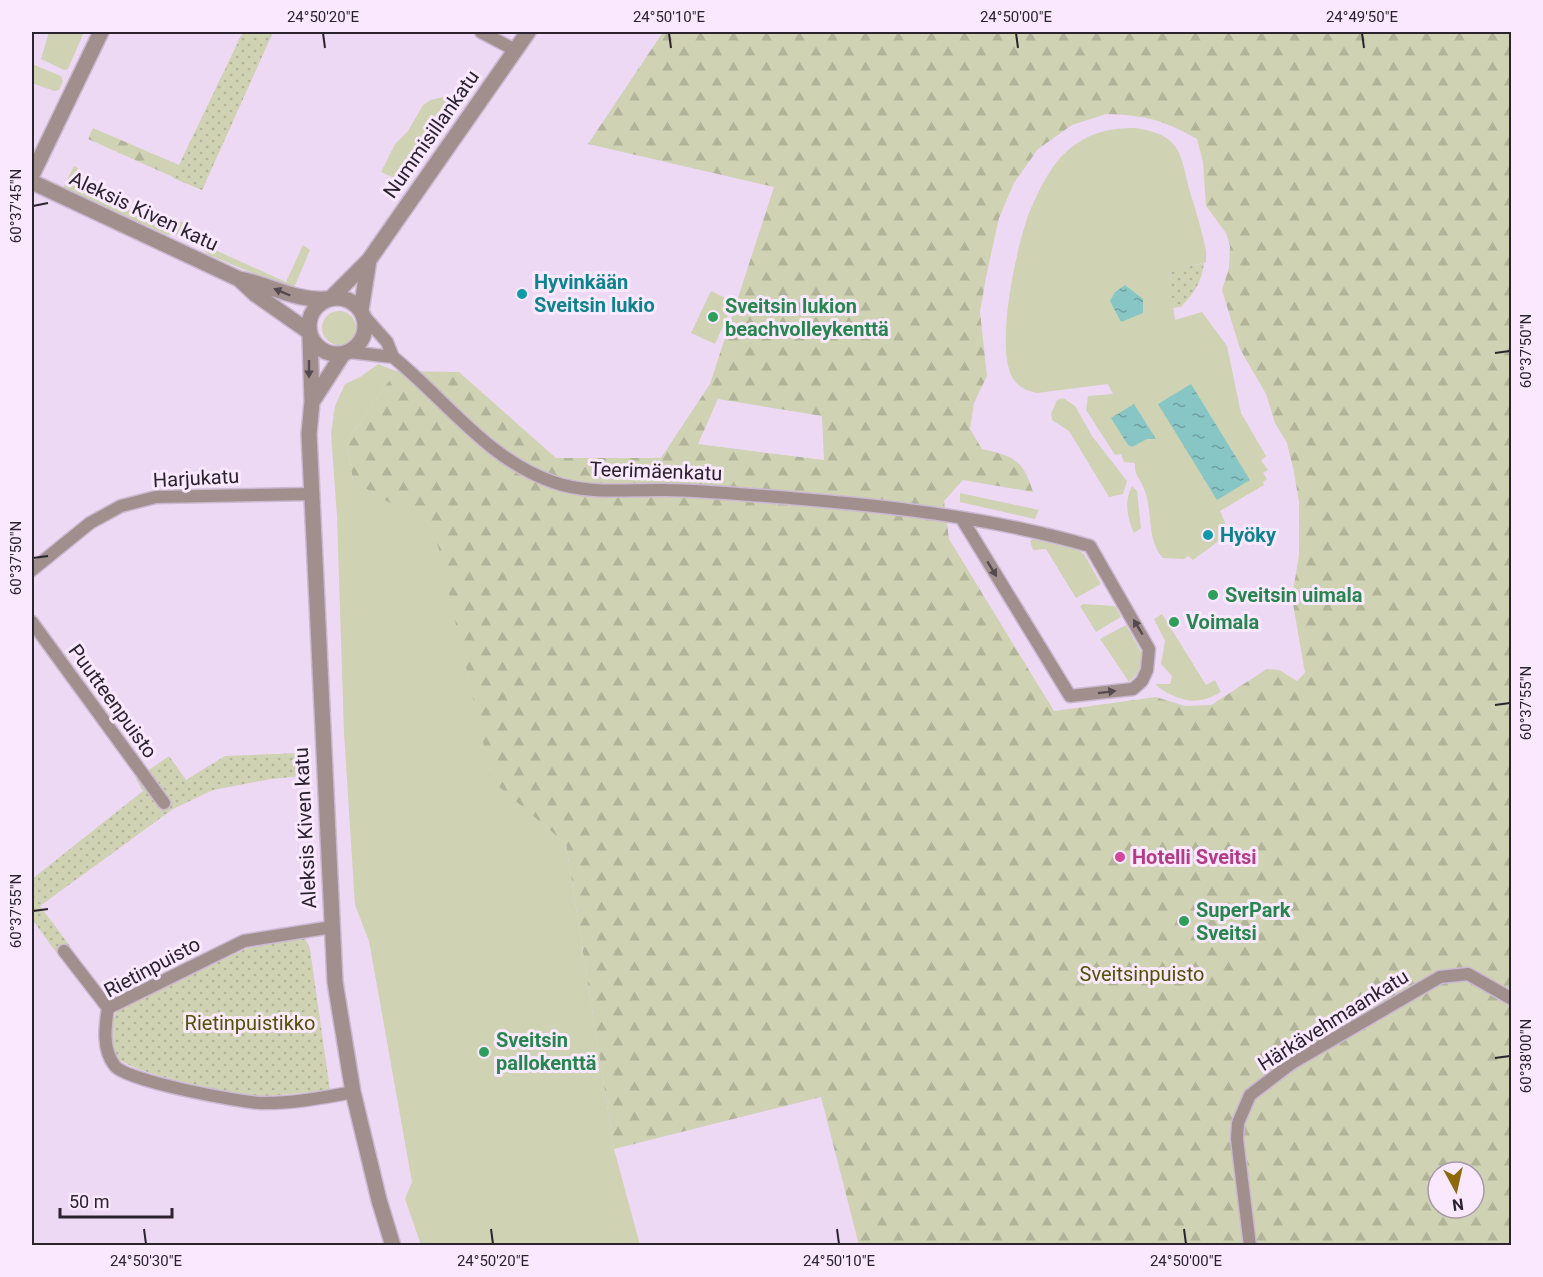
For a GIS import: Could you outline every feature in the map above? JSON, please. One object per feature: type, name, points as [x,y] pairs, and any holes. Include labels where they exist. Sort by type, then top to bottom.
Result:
[{"type":"street","points":[[32,175],[101,32]]},
{"type":"street","points":[[481,32],[515,50]]},
{"type":"street","name":"Nummisillankatu","points":[[329,298],[369,260],[528,32]]},
{"type":"street","name":"Aleksis Kiven katu","points":[[32,182],[239,279],[261,283],[295,298],[329,298]]},
{"type":"street","name":"Nummisillankatu","points":[[362,313],[369,260]]},
{"type":"street","name":"Aleksis Kiven katu","points":[[239,279],[255,294],[309,334],[312,402],[309,434],[335,982],[353,1092],[379,1200],[393,1245]]},
{"type":"street","points":[[346,353],[356,347],[364,333],[362,313],[348,300],[329,298],[311,312],[309,334],[314,343],[327,353],[393,357]]},
{"type":"street","name":"Teerimäenkatu","points":[[362,313],[387,342],[393,357],[500,454],[554,483],[604,490],[667,490],[749,495],[962,519],[1090,546],[1149,649],[1148,670],[1139,686],[1133,689],[1070,696],[962,519]]},
{"type":"street","name":"Aleksis Kiven katu","points":[[312,402],[346,353]]},
{"type":"street","name":"Harjukatu","points":[[32,570],[90,524],[121,506],[156,497],[312,494]]},
{"type":"street","name":"Puutteenpuisto","points":[[32,622],[164,803]]},
{"type":"street","name":"Rietinpuisto","points":[[332,927],[244,941],[108,1008],[105,1033],[110,1058],[116,1068],[129,1076],[263,1103],[353,1092]]},
{"type":"street","points":[[64,951],[108,1008]]},
{"type":"street","name":"Härkävehmaankatu","points":[[1250,1245],[1237,1139],[1238,1123],[1250,1095],[1292,1063],[1440,977],[1468,974],[1512,999]]},
{"type":"green space","points":[[49,32],[84,32],[68,69],[64,70],[41,59]]},
{"type":"green space","points":[[243,32],[273,32],[202,190],[88,139],[93,128],[179,165]]},
{"type":"green space","points":[[243,32],[273,32],[202,190],[173,178]]},
{"type":"green space","name":"Sveitsinpuisto","points":[[663,32],[1511,32],[1511,1245],[859,1245],[821,1097],[614,1149],[566,844],[492,781],[434,529],[353,481],[347,441],[396,371],[459,372],[556,458],[661,458],[710,384],[774,187],[588,144]],"holes":[[[1106,114],[1132,116],[1174,127],[1197,139],[1203,162],[1206,206],[1226,233],[1230,246],[1229,268],[1222,290],[1240,349],[1266,394],[1275,423],[1287,443],[1294,472],[1299,502],[1299,555],[1292,598],[1305,673],[1297,681],[1279,670],[1267,669],[1211,705],[1185,706],[1156,697],[1054,711],[949,539],[944,501],[963,480],[1033,492],[1021,466],[1010,457],[982,449],[970,429],[974,403],[987,376],[980,312],[987,272],[999,218],[1014,183],[1038,149],[1072,125]],[[718,399],[822,416],[824,460],[698,444]]]},
{"type":"green space","points":[[32,64],[61,76],[63,81],[59,90],[54,91],[32,83]]},
{"type":"green space","points":[[447,96],[464,98],[401,181],[381,172],[395,144],[408,131],[423,105],[431,100]]},
{"type":"green space","points":[[1135,128],[1162,135],[1170,141],[1181,156],[1201,229],[1206,262],[1168,272],[1175,320],[1202,312],[1227,346],[1241,413],[1266,456],[1261,460],[1268,470],[1263,473],[1267,479],[1263,482],[1264,485],[1220,511],[1228,529],[1216,543],[1193,560],[1188,556],[1184,559],[1163,558],[1157,550],[1147,498],[1136,474],[1135,463],[1124,462],[1121,454],[1115,455],[1086,410],[1088,396],[1113,394],[1108,384],[1037,393],[1019,385],[1014,380],[1008,366],[1006,323],[1013,273],[1024,228],[1040,188],[1061,157],[1075,145],[1091,136],[1107,131]]},
{"type":"green space","points":[[74,166],[78,168],[72,184],[175,231],[179,221],[184,223],[183,229],[176,235],[167,235],[63,188]]},
{"type":"green space","points":[[205,232],[208,233],[204,245],[286,282],[303,245],[310,250],[293,290],[207,254],[198,240]]},
{"type":"green space","points":[[1204,263],[1199,282],[1193,292],[1181,307],[1172,308],[1168,271]]},
{"type":"green space","name":"Sveitsin lukion beachvolleykenttä","points":[[711,291],[734,302],[715,344],[691,333]]},
{"type":"green space","points":[[339,311],[351,316],[356,328],[351,340],[339,345],[327,340],[322,328],[327,316]]},
{"type":"green space","points":[[378,364],[396,371],[347,441],[353,481],[434,528],[492,780],[566,844],[614,1149],[640,1245],[421,1245],[405,1199],[412,1182],[369,941],[355,905],[344,733],[337,516],[331,434],[335,406],[345,384]]},
{"type":"green space","points":[[1063,398],[1075,406],[1092,436],[1127,481],[1123,494],[1109,497],[1069,431],[1052,420],[1051,414],[1057,400]]},
{"type":"green space","points":[[1132,486],[1137,491],[1141,528],[1134,533],[1127,509]]},
{"type":"green space","points":[[960,493],[1039,510],[1035,519],[960,502]]},
{"type":"green space","points":[[1033,539],[1078,550],[1084,554],[1101,584],[1076,598],[1046,549],[1033,550],[1030,541]]},
{"type":"green space","points":[[1083,604],[1115,606],[1121,617],[1096,632],[1080,606]]},
{"type":"green space","points":[[1162,614],[1206,685],[1215,680],[1221,692],[1197,701],[1182,699],[1158,687],[1156,684],[1170,684],[1172,676],[1161,664],[1165,641],[1154,619]]},
{"type":"green space","points":[[1126,625],[1143,655],[1138,673],[1129,682],[1100,639]]},
{"type":"green space","points":[[301,753],[302,776],[271,779],[213,790],[173,809],[40,906],[70,946],[58,955],[32,919],[32,879],[143,791],[136,779],[169,756],[186,780],[225,756]]},
{"type":"green space","name":"Rietinpuistikko","points":[[305,938],[310,949],[330,1090],[261,1097],[242,1095],[153,1074],[121,1061],[114,1054],[111,1037],[112,1025],[118,1008],[248,948]]},
{"type":"water","points":[[1125,285],[1143,299],[1143,313],[1121,322],[1110,301],[1115,292]]},
{"type":"water","points":[[1191,384],[1250,480],[1217,500],[1158,404]]},
{"type":"water","points":[[1134,404],[1156,439],[1147,439],[1132,447],[1128,445],[1111,418]]},
{"type":"place","name":"Hyvinkään Sveitsin lukio","points":[[522,294]]},
{"type":"place","name":"Sveitsin lukion beachvolleykenttä","points":[[713,317]]},
{"type":"place","name":"Hyöky","points":[[1208,535]]},
{"type":"place","name":"Sveitsin uimala","points":[[1213,595]]},
{"type":"place","name":"Voimala","points":[[1174,622]]},
{"type":"place","name":"Hotelli Sveitsi","points":[[1120,857]]},
{"type":"place","name":"SuperPark Sveitsi","points":[[1184,921]]},
{"type":"place","name":"Sveitsin pallokenttä","points":[[484,1052]]}]
